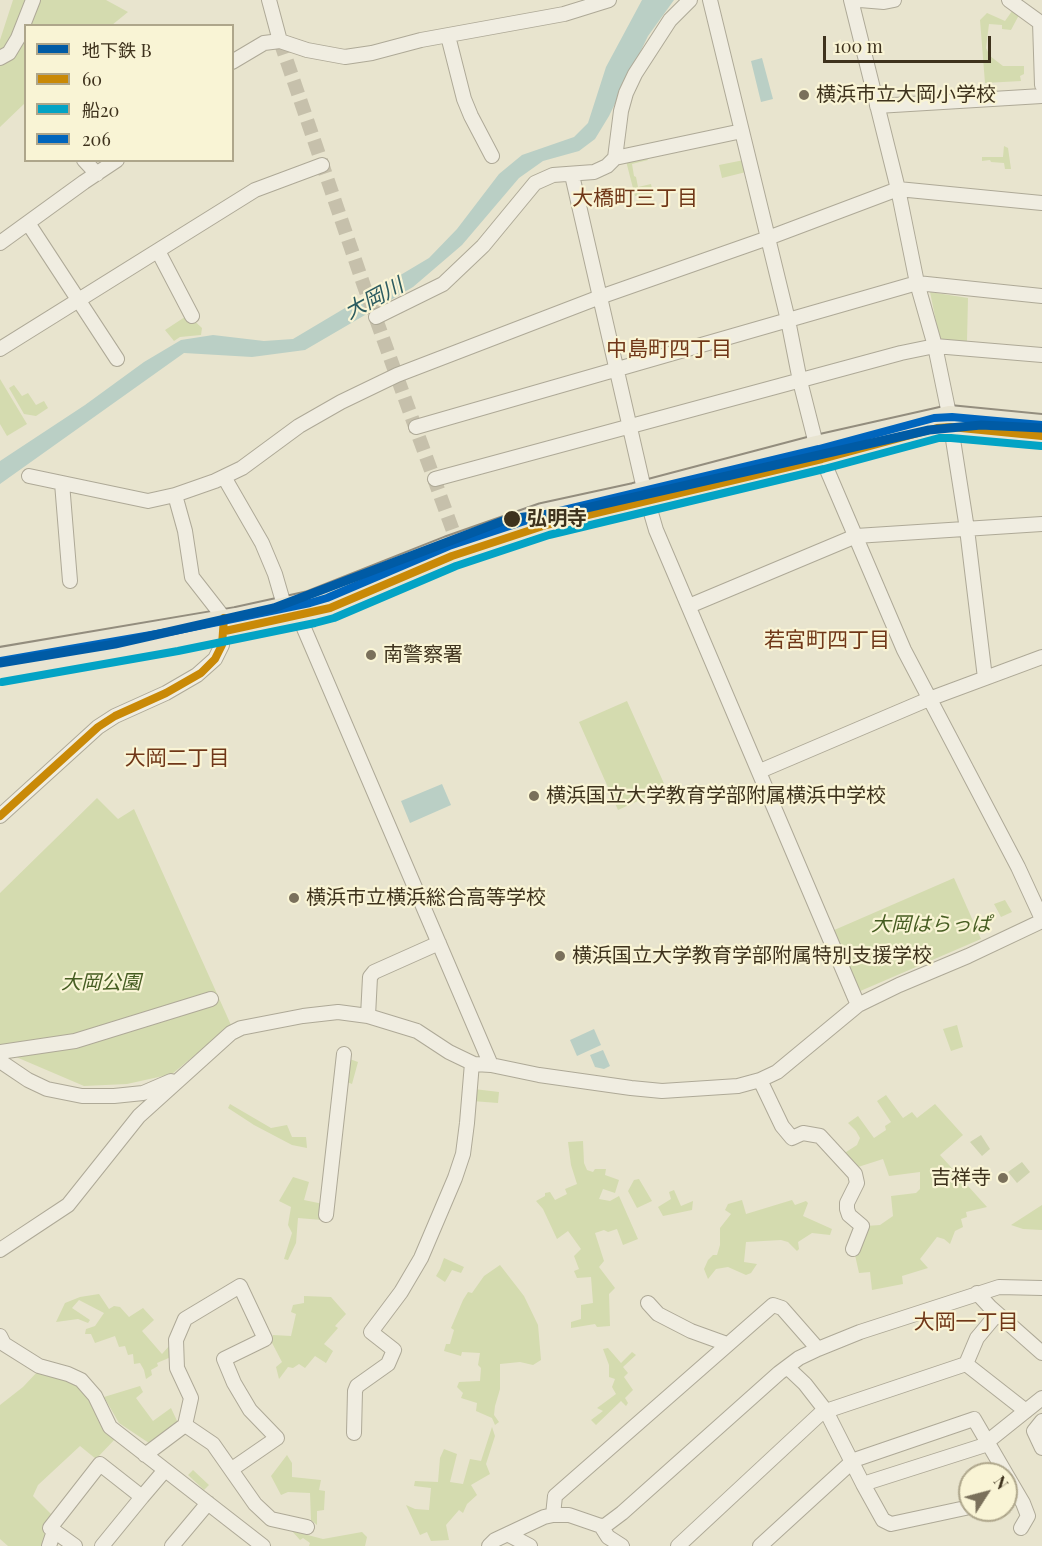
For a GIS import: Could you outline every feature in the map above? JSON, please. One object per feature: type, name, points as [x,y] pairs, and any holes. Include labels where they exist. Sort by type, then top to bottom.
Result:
[{"type":"main road","points":[[950,421],[1042,436]]},
{"type":"main road","points":[[0,672],[291,609],[448,546],[542,513],[646,494],[950,421],[1042,423]]},
{"type":"main road","points":[[0,656],[224,624]]},
{"type":"street","points":[[0,58],[9,52],[18,38],[33,0]]},
{"type":"street","points":[[269,0],[280,41]]},
{"type":"street","points":[[234,61],[264,43],[280,41],[307,50],[345,57],[372,53],[421,40],[564,14],[609,0]]},
{"type":"street","points":[[615,158],[626,93],[654,42],[670,20],[690,0]]},
{"type":"street","points":[[0,1250],[68,1205],[139,1116],[231,1033],[241,1028],[338,1012],[368,1016],[417,1031],[449,1052],[472,1063],[539,1075],[662,1091],[738,1086],[760,1080],[784,1066],[858,1005],[1042,920],[1018,867],[904,650],[819,451],[800,381],[789,320],[710,0]]},
{"type":"street","points":[[851,0],[898,189],[917,283],[935,346],[950,421],[967,529],[985,678]]},
{"type":"street","points":[[860,0],[884,2],[894,0]]},
{"type":"street","points":[[1009,0],[1041,23],[1042,85]]},
{"type":"street","points":[[448,36],[464,99],[492,156]]},
{"type":"street","points":[[878,106],[1042,96]]},
{"type":"street","points":[[376,317],[443,284],[483,246],[535,183],[553,175],[594,172],[607,166],[615,158],[742,131]]},
{"type":"street","points":[[86,162],[97,174]]},
{"type":"street","points":[[0,243],[114,162]]},
{"type":"street","points":[[0,348],[255,190],[322,165]]},
{"type":"street","points":[[572,175],[656,530],[858,1005]]},
{"type":"street","points":[[29,476],[148,501],[175,495],[242,468],[299,426],[397,375],[600,297],[898,189],[1042,203]]},
{"type":"street","points":[[28,223],[117,360]]},
{"type":"street","points":[[158,250],[192,316]]},
{"type":"street","points":[[416,427],[917,283],[1042,296]]},
{"type":"street","points":[[435,479],[935,346],[1042,355]]},
{"type":"street","points":[[224,477],[262,543],[491,1065]]},
{"type":"street","points":[[62,483],[70,580]]},
{"type":"street","points":[[0,816],[98,727],[115,716],[166,693],[201,673],[215,659],[222,645],[224,624],[192,577],[185,531],[175,495]]},
{"type":"street","points":[[689,606],[856,536],[1042,524]]},
{"type":"street","points":[[760,771],[929,699],[1042,657]]},
{"type":"street","points":[[368,1016],[370,977],[374,972],[439,943]]},
{"type":"street","points":[[0,1052],[75,1041],[211,999]]},
{"type":"street","points":[[326,1215],[344,1054]]},
{"type":"street","points":[[0,1061],[28,1080],[47,1089],[82,1096],[143,1093],[179,1078]]},
{"type":"street","points":[[354,1433],[357,1386],[388,1364],[394,1350],[371,1332],[401,1292],[421,1258],[455,1178],[466,1130],[472,1063]]},
{"type":"street","points":[[760,1080],[782,1126],[792,1138],[803,1133],[820,1136],[855,1174],[857,1183],[847,1203],[847,1209],[849,1215],[862,1226],[853,1249]]},
{"type":"street","points":[[145,1455],[185,1425],[191,1398],[177,1368],[176,1340],[185,1319],[240,1286],[265,1339],[224,1359],[249,1410],[277,1438],[232,1469]]},
{"type":"street","points":[[601,1526],[614,1520],[787,1367],[818,1349],[860,1332],[977,1293],[1006,1286],[1042,1288]]},
{"type":"street","points":[[977,1293],[997,1314],[1042,1352]]},
{"type":"street","points":[[648,1303],[658,1314],[691,1331],[727,1344]]},
{"type":"street","points":[[553,1515],[555,1496],[772,1305],[782,1308],[818,1349]]},
{"type":"street","points":[[678,1546],[820,1414],[966,1364],[977,1338],[997,1314]]},
{"type":"street","points":[[0,1336],[4,1344],[39,1366],[81,1380],[95,1396],[110,1426],[263,1546]]},
{"type":"street","points":[[966,1364],[1026,1411]]},
{"type":"street","points":[[787,1367],[805,1384],[826,1411],[883,1520],[891,1524],[958,1510]]},
{"type":"street","points":[[863,1484],[982,1446],[1042,1398]]},
{"type":"street","points":[[760,1546],[852,1461],[974,1419],[999,1462]]},
{"type":"street","points":[[1042,1421],[1034,1431],[1042,1448]]},
{"type":"street","points":[[185,1425],[213,1444],[255,1504],[271,1519],[307,1527]]},
{"type":"street","points":[[75,1546],[50,1528],[100,1464],[142,1497]]},
{"type":"street","points":[[102,1546],[165,1470]]},
{"type":"street","points":[[172,1546],[208,1503]]},
{"type":"street","points":[[1018,1504],[1028,1516],[1021,1528]]},
{"type":"street","points":[[489,1546],[495,1540],[544,1517],[569,1515],[601,1526],[608,1537],[622,1546]]},
{"type":"street","points":[[49,1546],[54,1531]]},
{"type":"street","points":[[509,1535],[530,1546]]},
{"type":"green space","points":[[13,0],[106,0],[128,12],[113,24],[24,24],[24,104],[0,127],[0,40]]},
{"type":"green space","points":[[1012,11],[1019,15],[1011,30],[1002,29],[1002,25],[989,24],[986,48],[990,56],[1003,66],[1024,66],[1024,74],[1020,76],[1021,81],[985,83],[980,20],[987,13],[1005,21]]},
{"type":"green space","points":[[1004,146],[1008,148],[1011,169],[1005,169],[1004,163],[982,161],[982,157],[1003,157]]},
{"type":"green space","points":[[645,155],[648,160],[632,164],[634,176],[638,187],[651,184],[653,194],[635,196],[626,161]]},
{"type":"green space","points":[[744,160],[746,172],[722,178],[719,165]]},
{"type":"green space","points":[[930,292],[968,298],[967,341],[940,341]]},
{"type":"green space","points":[[188,315],[202,328],[201,335],[180,337],[174,341],[165,330]]},
{"type":"green space","points":[[0,379],[27,424],[7,436],[0,424]]},
{"type":"green space","points":[[14,385],[22,396],[28,393],[36,405],[44,401],[48,408],[36,416],[24,414],[9,388]]},
{"type":"green space","points":[[627,701],[666,788],[618,810],[579,722]]},
{"type":"green space","name":"大岡公園","points":[[97,798],[118,819],[134,809],[231,1025],[172,1074],[127,1084],[84,1086],[2,1051],[0,1045],[0,893]]},
{"type":"green space","name":"大岡はらっぱ","points":[[954,878],[981,939],[858,992],[832,931]]},
{"type":"green space","points":[[1005,900],[1012,912],[1001,917],[994,904]]},
{"type":"green space","points":[[957,1025],[963,1047],[951,1051],[943,1029]]},
{"type":"green space","points":[[347,1058],[358,1062],[352,1084],[347,1082]]},
{"type":"green space","points":[[474,1089],[499,1092],[498,1103],[472,1101]]},
{"type":"green space","points":[[886,1095],[903,1118],[912,1112],[917,1118],[935,1104],[963,1135],[940,1155],[987,1207],[966,1212],[967,1217],[961,1219],[963,1227],[955,1231],[950,1244],[937,1237],[920,1259],[928,1268],[902,1276],[903,1284],[872,1290],[870,1272],[859,1273],[855,1255],[866,1226],[880,1225],[893,1216],[891,1196],[916,1193],[920,1189],[920,1172],[889,1176],[883,1159],[855,1168],[843,1154],[857,1145],[860,1138],[848,1123],[858,1116],[874,1138],[886,1130],[885,1126],[891,1122],[877,1101]]},
{"type":"green space","points":[[230,1104],[271,1128],[287,1125],[292,1137],[306,1137],[307,1148],[292,1145],[254,1125],[228,1108]]},
{"type":"green space","points":[[981,1135],[990,1149],[982,1156],[970,1142]]},
{"type":"green space","points":[[583,1141],[584,1163],[587,1170],[593,1172],[595,1169],[606,1169],[605,1175],[619,1180],[615,1193],[603,1189],[599,1199],[610,1201],[619,1196],[638,1239],[623,1245],[617,1229],[595,1233],[604,1261],[599,1267],[615,1288],[609,1294],[610,1326],[597,1327],[595,1324],[571,1328],[571,1322],[581,1319],[581,1305],[593,1303],[591,1277],[577,1278],[574,1271],[579,1269],[574,1256],[581,1249],[568,1231],[557,1239],[543,1209],[536,1201],[545,1196],[545,1193],[550,1192],[555,1200],[567,1194],[565,1189],[577,1184],[571,1165],[568,1142]]},
{"type":"green space","points":[[1022,1162],[1030,1172],[1017,1183],[1008,1172]]},
{"type":"green space","points":[[293,1177],[309,1182],[304,1200],[323,1204],[322,1220],[298,1218],[296,1243],[288,1260],[284,1259],[292,1233],[288,1225],[291,1207],[279,1201]]},
{"type":"green space","points":[[639,1179],[652,1201],[637,1208],[628,1191],[634,1180]]},
{"type":"green space","points":[[674,1190],[681,1206],[693,1201],[692,1210],[663,1216],[658,1207],[671,1199],[669,1192]]},
{"type":"green space","points":[[742,1200],[746,1214],[792,1200],[795,1205],[806,1201],[808,1203],[803,1216],[832,1229],[830,1235],[812,1233],[798,1242],[797,1251],[788,1242],[781,1240],[746,1242],[744,1262],[757,1264],[751,1273],[746,1275],[728,1267],[716,1269],[708,1279],[704,1269],[708,1260],[713,1255],[717,1255],[720,1245],[720,1228],[731,1214],[725,1210],[728,1204]]},
{"type":"green space","points":[[1042,1205],[1042,1230],[1023,1229],[1011,1225]]},
{"type":"green space","points":[[444,1258],[464,1267],[461,1273],[452,1270],[445,1282],[436,1276]]},
{"type":"green space","points":[[500,1265],[524,1296],[538,1325],[541,1360],[533,1365],[520,1362],[500,1364],[500,1389],[494,1415],[499,1422],[495,1425],[492,1418],[476,1411],[477,1403],[461,1398],[463,1393],[457,1387],[459,1382],[480,1381],[481,1368],[478,1365],[480,1353],[462,1352],[461,1356],[444,1351],[446,1344],[450,1344],[454,1330],[451,1328],[468,1292],[472,1293],[484,1276]]},
{"type":"green space","points":[[99,1294],[109,1309],[114,1306],[120,1307],[129,1317],[143,1308],[154,1320],[142,1331],[162,1354],[170,1345],[171,1357],[157,1363],[158,1366],[151,1370],[152,1375],[146,1379],[140,1363],[134,1364],[133,1354],[128,1355],[125,1346],[119,1347],[115,1336],[95,1343],[91,1334],[85,1334],[86,1329],[95,1326],[104,1313],[79,1300],[72,1308],[90,1320],[88,1323],[78,1319],[56,1322],[65,1303],[80,1297]]},
{"type":"green space","points":[[304,1296],[331,1297],[346,1314],[335,1326],[338,1328],[324,1344],[333,1351],[326,1363],[315,1356],[305,1368],[299,1364],[293,1368],[288,1367],[279,1379],[276,1367],[282,1362],[271,1341],[273,1335],[291,1336],[296,1314],[291,1312],[293,1305],[304,1303]]},
{"type":"green space","points":[[608,1348],[621,1363],[632,1352],[636,1355],[623,1367],[628,1373],[624,1377],[633,1390],[625,1398],[628,1403],[626,1406],[621,1401],[596,1425],[591,1420],[603,1411],[597,1408],[616,1394],[612,1387],[615,1379],[609,1377],[609,1365],[603,1349]]},
{"type":"green space","points":[[39,1370],[78,1383],[116,1438],[96,1459],[80,1446],[38,1485],[33,1496],[53,1516],[42,1546],[8,1546],[0,1539],[0,1405],[23,1387]]},
{"type":"green space","points":[[140,1386],[143,1392],[136,1398],[153,1421],[171,1408],[178,1423],[149,1443],[119,1423],[104,1397]]},
{"type":"green space","points":[[492,1427],[495,1436],[486,1464],[490,1474],[471,1485],[477,1495],[467,1504],[463,1513],[459,1510],[446,1525],[449,1540],[431,1541],[427,1532],[420,1535],[406,1505],[415,1509],[429,1510],[431,1488],[414,1486],[415,1481],[438,1482],[440,1458],[444,1449],[457,1454],[450,1482],[463,1484],[470,1459],[481,1461]]},
{"type":"green space","points":[[287,1455],[292,1463],[292,1477],[321,1480],[319,1490],[325,1491],[324,1510],[317,1511],[317,1525],[311,1520],[310,1493],[288,1492],[281,1495],[271,1476]]},
{"type":"green space","points":[[193,1470],[209,1485],[204,1490],[188,1475]]},
{"type":"green space","points":[[292,1531],[323,1539],[362,1532],[367,1537],[365,1546],[309,1546],[310,1543],[303,1538],[300,1540]]},
{"type":"water","name":"大岡川","points":[[642,0],[674,0],[648,36],[609,116],[595,139],[579,151],[543,161],[519,178],[462,245],[413,287],[305,350],[252,357],[184,353],[0,484],[0,461],[85,405],[144,362],[181,340],[213,335],[264,341],[293,339],[429,258],[457,229],[499,174],[522,155],[574,137],[588,123],[606,67]]},
{"type":"water","points":[[762,58],[773,99],[761,102],[751,61]]},
{"type":"water","points":[[442,784],[451,805],[410,823],[401,801]]},
{"type":"water","points":[[594,1029],[601,1045],[577,1056],[570,1040]]},
{"type":"water","points":[[603,1050],[610,1066],[604,1069],[595,1067],[590,1055]]},
{"type":"pier","points":[[382,284],[388,296],[388,306],[370,317],[362,296]]},
{"type":"tunnel","points":[[280,41],[364,286],[457,542]]},
{"type":"metro line","name":"B","points":[[0,663],[115,644],[274,608],[508,519],[573,511],[929,430],[981,425],[1042,428]]},
{"type":"transit line","name":"206","points":[[0,661],[174,631],[310,603],[327,598],[449,546],[543,515],[819,449],[934,418],[952,417],[1042,425]]},
{"type":"transit line","name":"60","points":[[225,631],[330,608],[452,556],[546,525],[822,459],[937,428],[951,427],[1042,436]]},
{"type":"transit line","name":"船20","points":[[2,682],[178,651],[315,623],[334,618],[456,566],[549,535],[824,469],[939,438],[1041,446]]},
{"type":"transit line","name":"60","points":[[0,816],[98,727],[115,716],[166,693],[201,673],[215,659],[222,645],[224,618]]},
{"type":"place","name":"横浜市立大岡小学校","points":[[804,95]]},
{"type":"place","name":"弘明寺","points":[[512,519]]},
{"type":"place","name":"南警察署","points":[[371,655]]},
{"type":"place","name":"横浜国立大学教育学部附属横浜中学校","points":[[534,796]]},
{"type":"place","name":"横浜市立横浜総合高等学校","points":[[294,898]]},
{"type":"place","name":"横浜国立大学教育学部附属特別支援学校","points":[[560,956]]},
{"type":"place","name":"吉祥寺","points":[[1003,1178]]},
{"type":"district","name":"大橋町三丁目","points":[[635,198]]},
{"type":"district","name":"中島町四丁目","points":[[669,349]]},
{"type":"district","name":"若宮町四丁目","points":[[827,640]]},
{"type":"district","name":"大岡二丁目","points":[[177,758]]},
{"type":"district","name":"大岡一丁目","points":[[966,1322]]}]
